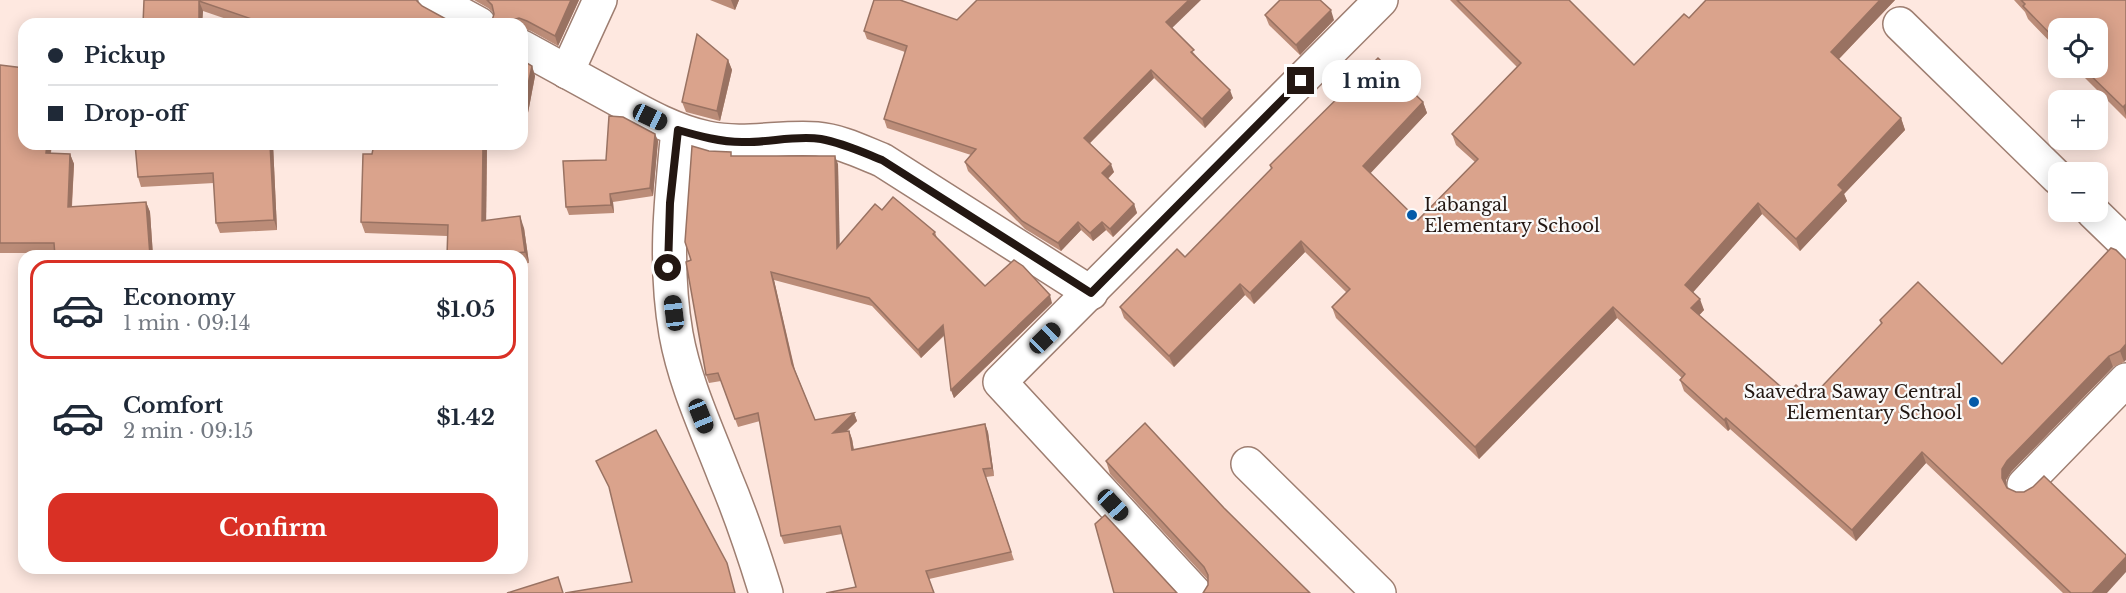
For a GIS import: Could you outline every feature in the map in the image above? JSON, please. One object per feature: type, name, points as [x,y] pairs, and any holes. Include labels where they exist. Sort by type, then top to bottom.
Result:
[{"type":"street","points":[[435,0],[468,18]]},
{"type":"street","points":[[567,72],[600,0]]},
{"type":"street","points":[[1195,593],[1000,382],[1381,0]]},
{"type":"street","points":[[1900,24],[2048,168]]},
{"type":"street","points":[[528,50],[678,130],[707,138],[741,142],[811,138],[847,146],[882,160],[1091,293]]},
{"type":"street","points":[[678,130],[670,203],[668,268],[677,335],[692,394],[752,549],[766,593]]},
{"type":"street","points":[[2103,222],[2126,244]]},
{"type":"street","points":[[2024,485],[2126,380]]},
{"type":"street","points":[[1248,464],[1379,593]]},
{"type":"building","points":[[144,0],[416,0],[422,6],[444,18],[249,18],[199,1],[199,18],[143,18]]},
{"type":"building","points":[[487,0],[571,0],[555,36],[528,22],[528,18],[493,18],[492,5]]},
{"type":"building","points":[[874,0],[900,0],[957,20],[977,0],[1189,0],[1166,22],[1194,50],[1191,52],[1230,90],[1202,119],[1151,70],[1084,138],[1111,164],[1102,173],[1134,204],[1110,229],[1102,222],[1090,233],[1078,222],[1058,243],[1022,221],[965,162],[976,149],[884,119],[907,46],[864,31]]},
{"type":"building","points":[[1280,0],[1320,0],[1331,10],[1296,45],[1265,15]]},
{"type":"building","points":[[1457,0],[1569,0],[1634,65],[1684,14],[1689,18],[1706,0],[1880,0],[1831,52],[1901,118],[1838,185],[1843,190],[1796,239],[1758,203],[1685,285],[1700,299],[1691,308],[1788,393],[1796,385],[1811,398],[1882,323],[1880,320],[1918,282],[2002,364],[2111,248],[2116,250],[2126,260],[2126,344],[2120,351],[2109,356],[2007,461],[2002,469],[2002,478],[2007,488],[2016,492],[2024,492],[2044,476],[2126,557],[2092,593],[2071,593],[1922,452],[1852,530],[1680,380],[1685,374],[1613,307],[1475,447],[1332,307],[1350,289],[1301,241],[1250,293],[1240,284],[1169,356],[1120,307],[1177,249],[1185,257],[1272,168],[1270,165],[1378,58],[1423,102],[1363,166],[1418,220],[1478,159],[1452,134],[1521,63]]},
{"type":"building","points":[[2021,0],[2126,0],[2126,104],[2123,107],[2093,78],[2108,78],[2108,18],[2048,18],[2048,32],[2023,6],[2025,4]]},
{"type":"building","points":[[697,34],[728,60],[717,111],[682,102]]},
{"type":"building","points":[[528,64],[532,66],[528,85]]},
{"type":"building","points":[[0,65],[18,67],[18,150],[46,150],[46,153],[70,154],[68,207],[146,202],[150,250],[55,250],[54,243],[0,243]]},
{"type":"building","points":[[609,116],[623,117],[655,134],[650,188],[610,194],[611,205],[566,207],[563,161],[606,160]]},
{"type":"building","points":[[692,146],[709,151],[731,152],[731,156],[835,156],[837,248],[875,204],[882,210],[893,197],[935,232],[933,234],[985,286],[1014,260],[1023,266],[1050,295],[951,390],[943,325],[918,350],[869,298],[771,272],[792,364],[815,420],[854,413],[833,433],[849,431],[852,450],[985,424],[992,468],[983,469],[1011,552],[926,571],[934,593],[826,593],[856,587],[840,526],[781,536],[758,413],[735,419],[718,373],[706,375],[686,262],[691,260],[685,242]]},
{"type":"building","points":[[136,150],[270,150],[274,220],[216,223],[213,173],[138,177]]},
{"type":"building","points":[[373,150],[483,150],[482,221],[520,216],[525,250],[447,250],[448,225],[361,222],[363,154],[372,154]]},
{"type":"building","points":[[1145,423],[1224,508],[1310,593],[1203,593],[1208,585],[1208,575],[1204,567],[1106,461]]},
{"type":"building","points":[[656,430],[727,563],[735,593],[565,593],[632,582],[609,487],[596,461]]},
{"type":"building","points":[[1105,515],[1177,593],[1114,593],[1095,524]]},
{"type":"building","points":[[558,577],[563,593],[507,593]]},
{"type":"place","name":"Labangal Elementary School","points":[[1412,215]]},
{"type":"place","name":"Saavedra Saway Central Elementary School","points":[[1974,402]]},
{"type":"route","points":[[668,268],[670,203],[678,130],[707,138],[741,142],[795,138],[819,139],[847,146],[882,160],[1091,293],[1301,81]]}]
